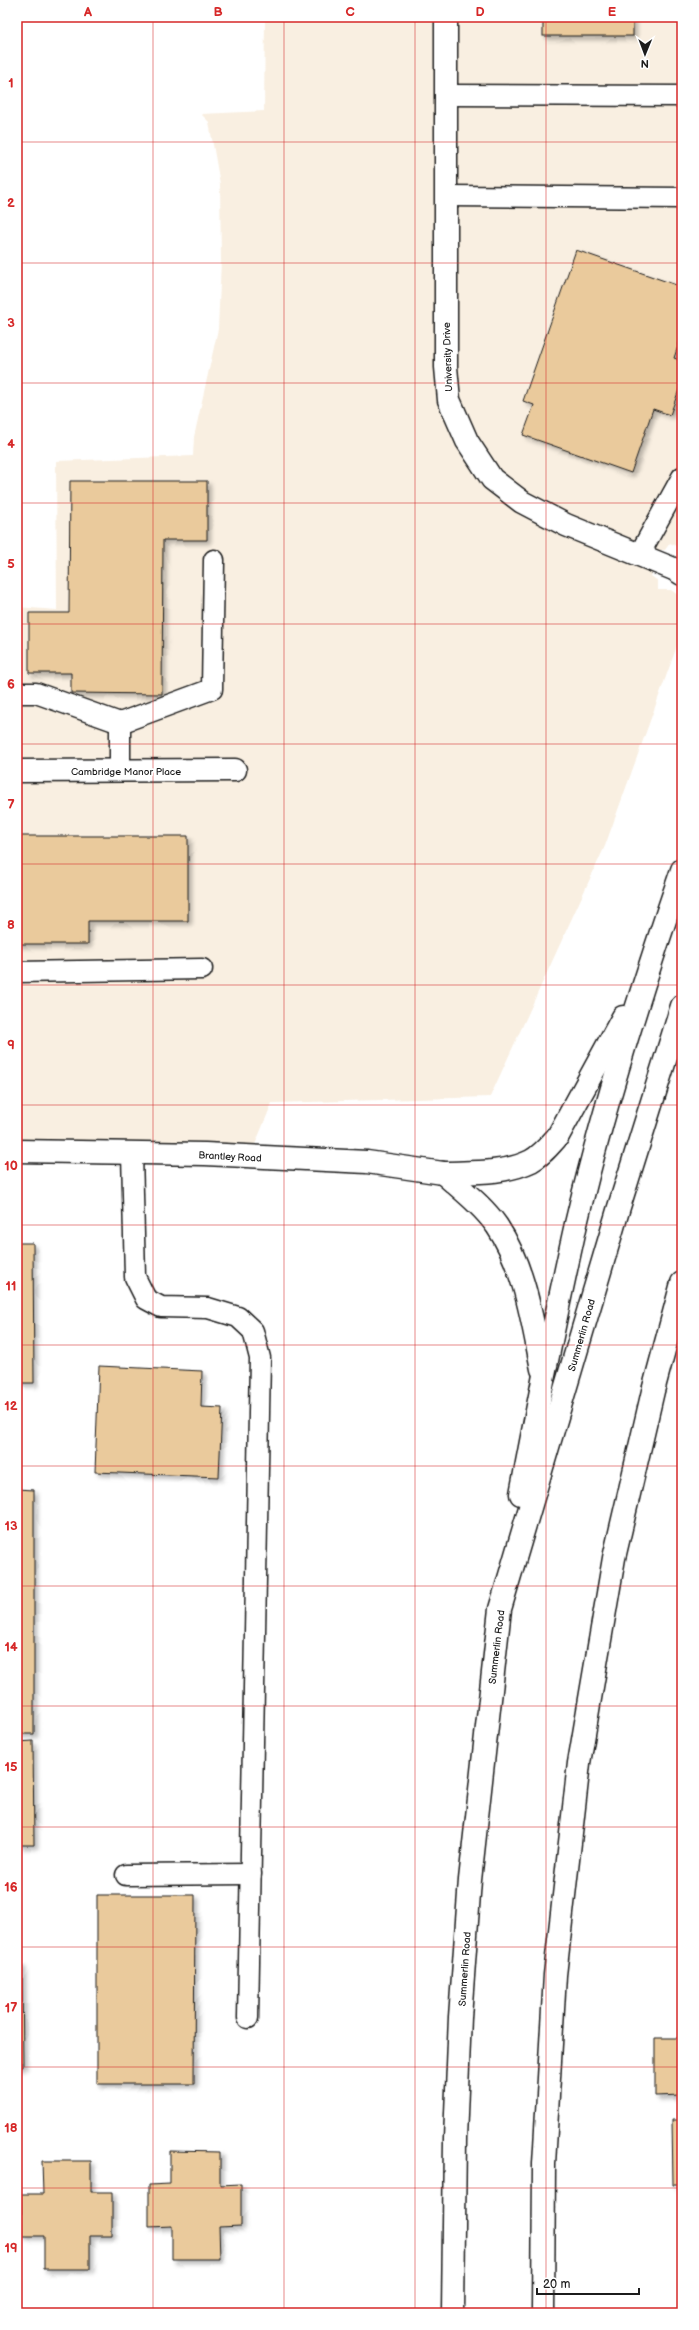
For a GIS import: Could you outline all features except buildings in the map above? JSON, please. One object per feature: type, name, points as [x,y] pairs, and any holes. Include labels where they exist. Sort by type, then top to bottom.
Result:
[{"type":"main road","name":"University Drive","points":[[446,17],[446,196],[449,400],[467,441],[492,479],[522,502],[566,525],[680,571]]},
{"type":"main road","name":"Cambridge Manor Place","points":[[17,771],[235,770]]},
{"type":"main road","points":[[500,1610],[544,1375],[576,1223],[607,1106],[643,981],[682,870]]},
{"type":"main road","name":"Brantley Road","points":[[17,1151],[132,1153],[367,1162],[442,1173],[499,1171],[530,1161],[544,1152],[558,1136],[643,981]]},
{"type":"main road","name":"Summerlin Road","points":[[454,2313],[455,2146],[460,2017],[470,1880],[500,1610],[618,1207],[682,1006]]},
{"type":"main road","points":[[442,1173],[481,1207],[497,1226],[510,1250],[521,1275],[544,1375]]},
{"type":"main road","points":[[543,2313],[544,2164],[555,1975],[579,1763],[614,1558],[653,1391],[682,1283]]},
{"type":"lane","points":[[446,95],[682,96]]},
{"type":"lane","points":[[446,196],[682,198]]},
{"type":"lane","points":[[639,555],[682,477]]},
{"type":"lane","points":[[17,693],[36,693],[120,723],[212,690],[214,560]]},
{"type":"lane","points":[[120,723],[120,771]]},
{"type":"lane","points":[[17,972],[202,969]]},
{"type":"lane","points":[[132,1153],[136,1277],[146,1299],[161,1307],[208,1308],[238,1317],[253,1331],[260,1358],[248,2018]]},
{"type":"lane","points":[[126,1875],[251,1874]]},
{"type":"shaded area","points":[[265,17],[682,17],[682,549],[670,543],[665,550],[657,550],[657,564],[651,576],[658,581],[658,590],[671,590],[682,598],[682,632],[605,846],[490,1097],[272,1103],[254,1147],[17,1146],[17,607],[57,610],[56,461],[193,456],[194,437],[218,329],[221,260],[220,184],[209,122],[201,114],[264,111]]}]
